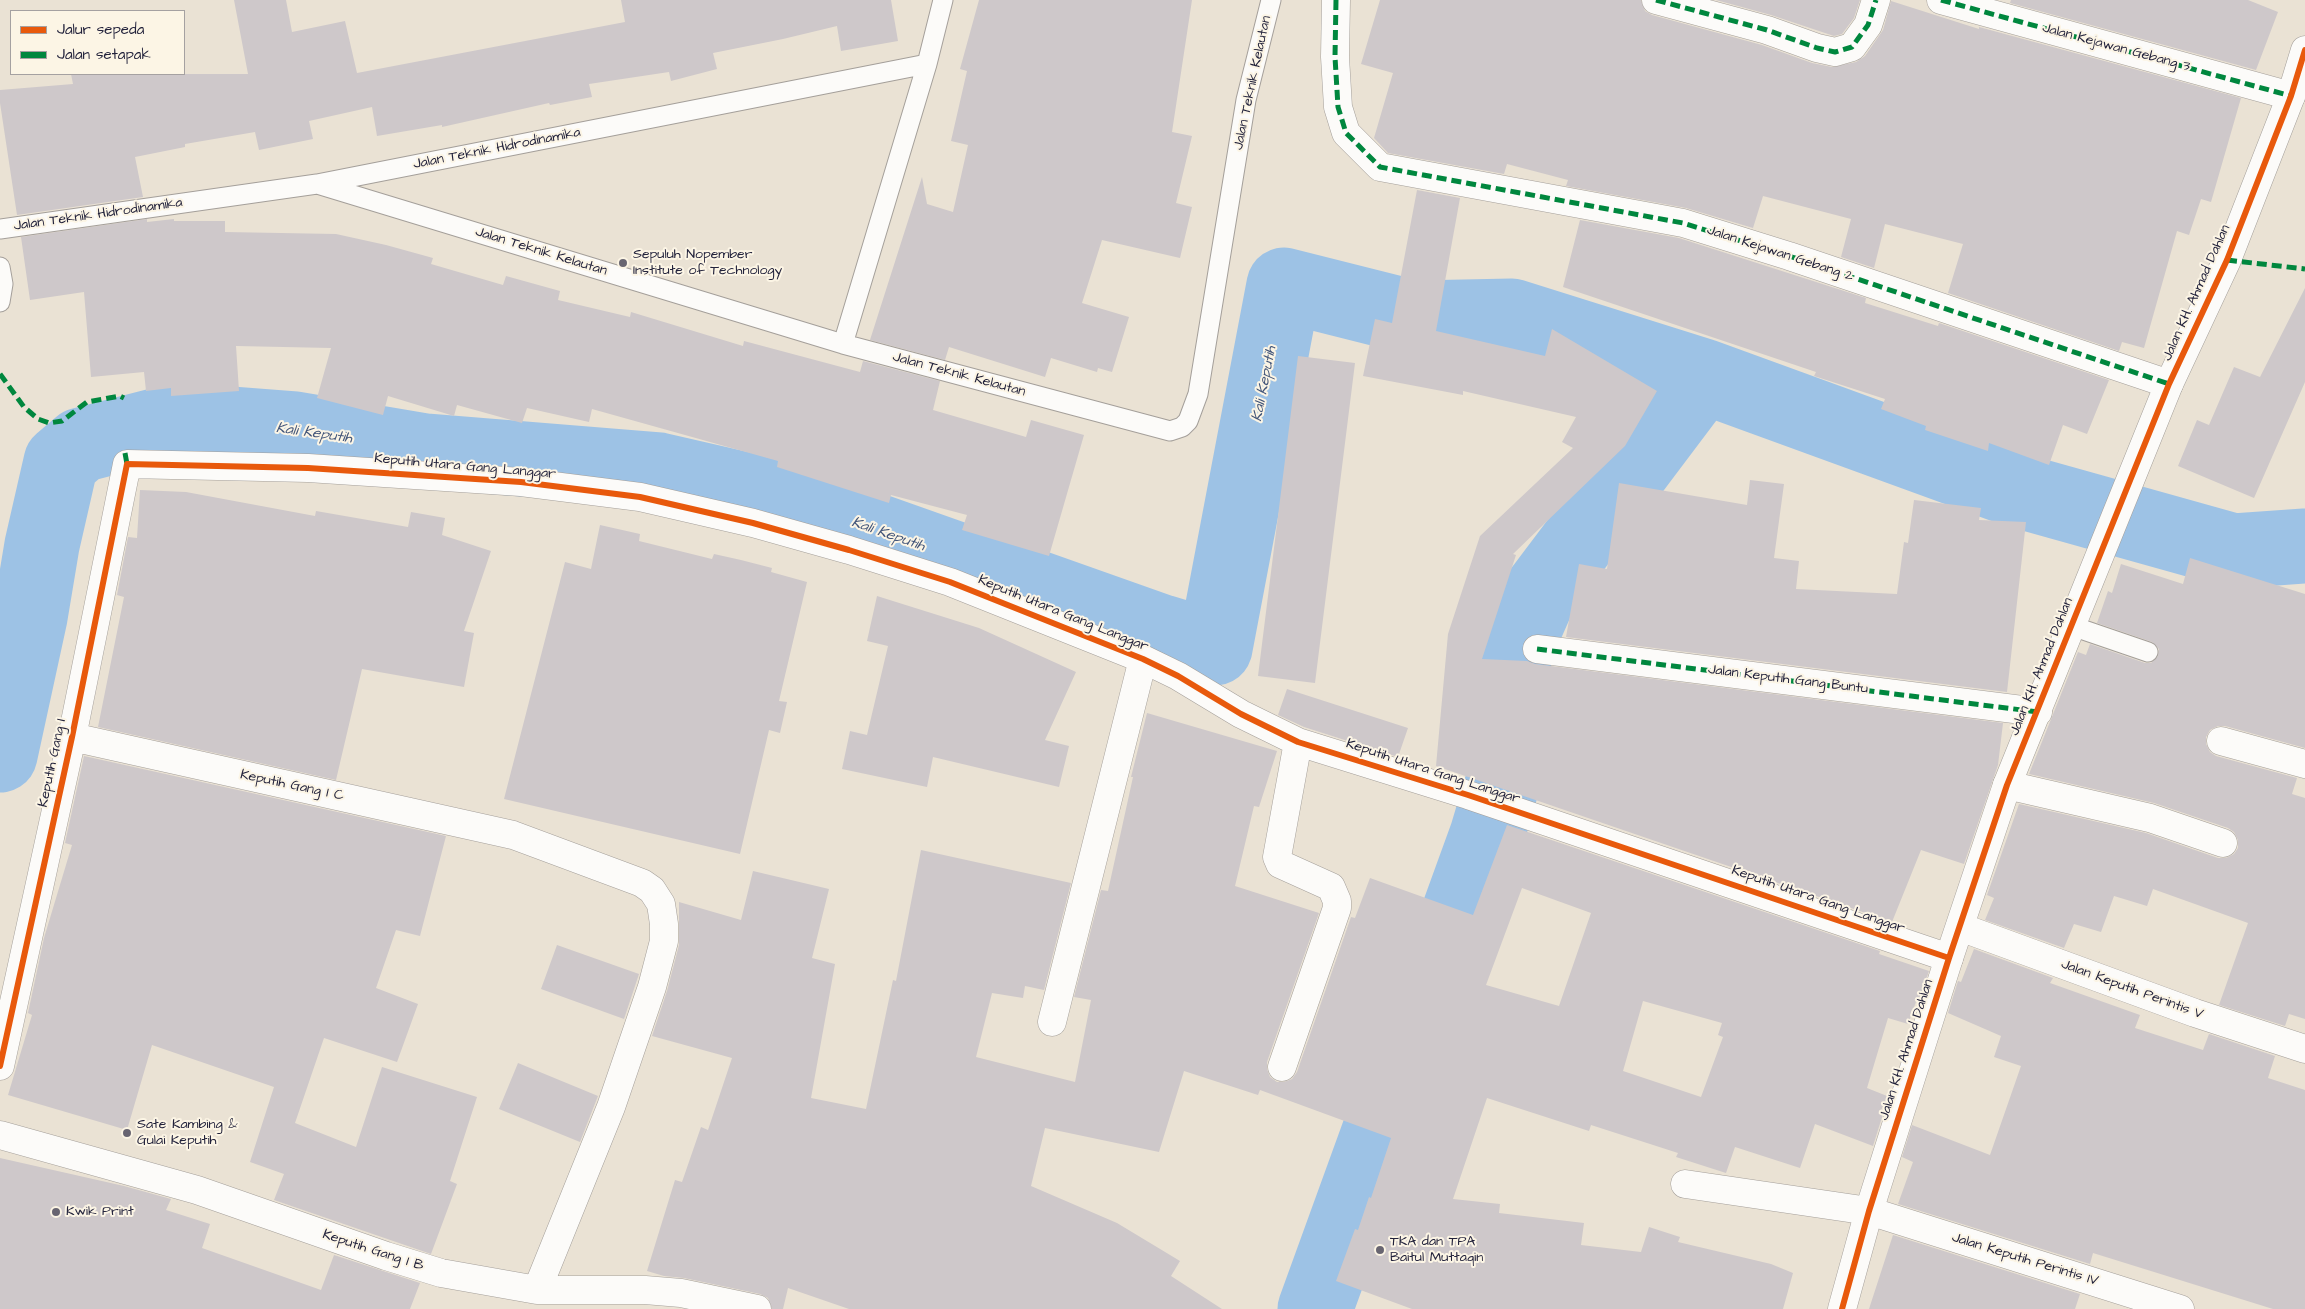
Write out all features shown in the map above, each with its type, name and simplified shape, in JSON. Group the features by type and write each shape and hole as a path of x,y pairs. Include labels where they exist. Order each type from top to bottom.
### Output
{"street":[{"name":"Jalan Kejawan Gebang 2","path":"1336,0 1335,56 1338,107 1346,133 1380,167 1683,223 1789,256 2168,384"},
{"path":"1656,0 1767,30 1817,48 1836,52 1852,47 1868,25 1876,0"},
{"name":"Jalan Kejawan Gebang 3","path":"1941,0 2291,96"},
{"name":"Jalan KH. Ahmad Dahlan","path":"1842,1309 1869,1211 1949,958 2008,786 2168,384 2228,260 2291,96 2305,50"},
{"name":"Keputih Utara Gang Langgar","path":"127,464 308,468 521,482 640,497 753,523 950,582 1143,659 1178,676 1241,714 1298,742 1468,795 1949,958"},
{"name":"Keputih Gang I","path":"0,1066 72,737 127,464"},
{"name":"Jalan Keputih Gang Buntu","path":"1537,649 2038,712"},
{"path":"1052,1022 1143,659"},
{"name":"Keputih Gang I C","path":"72,737 513,835 642,883 652,890 661,904 664,924 664,941 652,987 611,1107 537,1290"},
{"path":"2221,741 2305,764"},
{"path":"1282,1067 1336,908 1336,901 1331,887 1280,864 1277,857 1298,742"},
{"path":"2008,786 2150,818 2223,843"},
{"name":"Jalan Keputih Perintis V","path":"1960,927 2195,1013 2305,1049"},
{"name":"Keputih Gang I B","path":"0,1135 198,1190 386,1256 441,1273 537,1290 645,1290 681,1293 757,1309"},
{"name":"Jalan Keputih Perintis IV","path":"1685,1184 1869,1211 2180,1309"}],"lane":[{"path":"843,344 927,64 944,0"},
{"name":"Jalan Teknik Kelautan","path":"317,184 843,344 1170,431 1182,427 1188,421 1198,394 1246,100 1271,0"},
{"name":"Jalan Teknik Hidrodinamika","path":"0,229 317,184 927,64"},
{"path":"0,267 3,284 0,302"},
{"path":"2072,626 2148,652"}],"building":[{"path":"234,0 286,0 292,32 345,21 357,73 625,22 621,0 891,0 898,41 841,51 837,26 713,53 717,69 671,81 669,72 589,84 592,97 550,105 549,103 442,127 442,125 377,136 372,107 309,121 313,139 259,150 255,132 185,144 185,147 135,157 143,197 17,215 0,103 0,90 73,84 71,75 248,74"},
{"path":"979,0 1192,0 1172,132 1192,136 1176,203 1192,207 1180,258 1102,240 1082,303 1129,317 1112,372 1098,368 1097,372 1051,358 1045,377 949,347 945,360 870,340 922,177 927,204 953,212 968,145 951,141 967,71 960,69"},
{"path":"1380,0 1641,0 1645,11 1652,15 1762,45 1812,63 1832,67 1856,62 1865,56 1883,30 1891,1 1979,29 1979,27 2241,98 2211,202 2201,199 2189,235 2177,231 2144,348 2122,342 2119,351 1948,293 1963,244 1885,224 1874,268 1841,257 1851,219 1763,196 1753,228 1686,208 1566,186 1568,180 1507,164 1504,174 1388,153 1374,138 1393,73 1361,64"},
{"path":"1716,0 1860,0 1854,18 1842,34 1834,36 1771,15"},
{"path":"2011,0 2248,0 2278,12 2256,70 2010,3"},
{"path":"1417,190 1460,198 1436,331 1545,356 1552,329 1657,391 1625,446 1513,554 1516,555 1482,659 1527,661 1535,664 2003,723 1998,765 1964,864 1921,850 1892,922 1436,766 1448,634 1480,536 1573,448 1562,442 1576,417 1463,391 1463,395 1363,376 1375,319 1392,323"},
{"path":"147,219 147,222 174,219 174,221 225,221 225,232 336,234 433,258 431,264 503,285 506,276 560,291 558,300 630,317 631,312 743,346 744,341 860,372 863,361 940,381 933,410 1026,437 1031,420 1084,435 1049,556 962,530 967,515 891,495 889,503 777,467 778,461 592,409 589,422 527,408 522,423 457,405 454,416 388,396 383,415 317,398 331,348 236,346 239,391 171,396 171,388 146,391 144,372 91,377 84,292 30,300 21,237"},
{"path":"1580,220 1679,238 1866,298 1865,303 1938,326 1939,323 2109,380 2087,434 2063,425 2049,465 1989,443 1988,451 1925,430 1926,426 1881,409 1885,399 1814,376 1816,372 1563,287"},
{"path":"2305,288 2305,382 2254,498 2178,466 2197,420 2209,425 2234,367 2260,377"},
{"path":"1298,356 1355,363 1315,683 1258,676"},
{"path":"1750,480 1784,484 1774,558 1799,561 1796,589 1897,594 1904,542 1908,543 1914,500 1981,508 1979,520 2026,522 2007,692 1566,637 1579,564 1607,569 1619,483 1747,505"},
{"path":"140,490 186,492 315,516 316,511 408,527 411,512 445,518 442,535 491,551 464,631 474,633 464,687 362,669 336,780 98,727 124,597 117,595 128,537 137,538"},
{"path":"600,525 640,534 639,541 712,559 714,554 741,560 772,568 771,572 807,582 779,701 787,702 780,733 769,730 740,854 504,799 565,562 591,569"},
{"path":"2190,558 2305,594 2305,748 2225,726 2218,726 2210,730 2206,737 2206,744 2210,752 2216,756 2297,778 2292,794 2305,798 2305,1019 2289,1014 2285,1026 2219,1005 2248,923 2153,889 2147,906 2114,896 2101,932 2074,924 2064,948 1985,920 1994,898 1987,895 2019,804 2146,833 2218,858 2226,858 2234,854 2238,848 2238,840 2234,832 2228,828 2154,803 2029,774 2078,652 2086,655 2090,644 2145,663 2151,663 2158,656 2159,649 2152,642 2097,623 2108,591 2112,593 2121,564 2183,584"},
{"path":"877,596 979,628 1076,672 1045,740 1069,746 1059,787 933,757 927,787 842,769 850,731 867,735 888,646 867,641"},
{"path":"1287,689 1408,728 1398,757 1304,727 1278,715"},
{"path":"1147,713 1277,751 1259,807 1254,806 1235,886 1319,913 1267,1062 1270,1077 1277,1082 1292,1079 1297,1072 1351,917 1355,918 1370,878 1473,915 1507,825 1880,951 1879,954 1929,971 1908,1024 1888,1018 1867,1088 1887,1096 1880,1113 1883,1114 1873,1146 1815,1124 1800,1168 1735,1147 1726,1173 1676,1157 1678,1153 1591,1125 1589,1131 1487,1098 1453,1199 1500,1204 1499,1213 1584,1223 1581,1245 1641,1252 1649,1227 1680,1237 1678,1242 1771,1264 1793,1273 1783,1309 1412,1309 1336,1281 1355,1229 1358,1230 1369,1197 1371,1198 1391,1138 1260,1090 1258,1095 1184,1071 1159,1152 1045,1128 1031,1186 1117,1223 1180,1261 1171,1276 1222,1309 849,1309 788,1288 783,1309 772,1309 768,1298 760,1294 684,1278 664,1276 647,1271 675,1180 682,1182 701,1127 708,1130 732,1058 652,1036 667,991 679,945 679,902 741,920 753,871 829,889 812,958 835,964 811,1098 866,1109 893,980 896,981 921,850 1071,883 1044,990 1025,986 1023,998 992,993 976,1057 1075,1082 1091,1000 1074,997 1101,890 1108,891 1133,777 1131,777","holes":["1522,888 1591,913 1559,1006 1486,985","1643,1001 1722,1023 1718,1035 1723,1037 1701,1097 1623,1071"]},
{"path":"84,756 446,836 420,936 396,930 376,988 418,1004 397,1062 324,1038 295,1123 356,1147 382,1067 477,1097 450,1181 457,1184 431,1254 274,1200 284,1174 250,1162 274,1087 152,1045 127,1130 8,1095 32,1015 28,1013 44,938 72,845 65,843"},
{"path":"557,945 639,974 624,1019 541,989"},
{"path":"1974,949 2053,978 2050,983 2140,1015 2135,1028 2203,1050 2209,1034 2275,1056 2268,1078 2305,1090 2305,1309 2273,1309 2093,1253 2090,1264 1898,1204 1913,1162 1902,1157 1912,1125 1990,1155 2021,1066 1994,1057 2001,1036 1948,1013 1958,981 1961,982"},
{"path":"518,1063 598,1096 580,1142 499,1109"},
{"path":"0,1158 124,1186 171,1199 166,1210 210,1224 202,1248 321,1290 334,1255 420,1283 410,1309 0,1309"},
{"path":"1893,1235 2080,1294 2075,1309 1869,1309"}],"waterway":[{"name":"Kali Keputih","path":"0,755 30,617 42,545 61,462 81,445 178,420 295,429 425,451 659,470 742,489 823,512 1162,632 1215,648 1284,285 1415,318 1512,316 1703,376"},
{"path":"1315,1309 1487,835 1511,755 1514,652 1541,591 1703,376 2016,490 2234,551 2305,546"}],"marked path":[{"path":"1336,0 1335,57 1338,107 1346,133 1380,167 1683,223 1789,256 2169,384"},
{"path":"1656,0 1767,30 1817,48 1835,52 1852,47 1868,25 1876,0"},
{"path":"1941,0 2291,96"},
{"path":"2227,260 2305,269"},
{"path":"0,374 24,407 38,419 49,423 62,421 87,402 120,396 124,398"},
{"path":"125,453 127,464"},
{"path":"1537,649 2038,712"}],"cycle path":[{"path":"1842,1309 1869,1211 1949,958 2007,785 2169,384 2227,260 2291,96 2305,50"},
{"path":"0,1066 72,737 127,464 308,468 521,482 640,497 753,523 849,550 950,582 1143,659 1178,676 1241,714 1298,742 1468,795 1949,958"}],"place":[{"name":"Sepuluh Nopember Institute of Technology","path":"623,263"},
{"name":"Sate Kambing & Gulai Keputih","path":"127,1133"},
{"name":"Kwik Print","path":"56,1212"},
{"name":"TKA dan TPA Baitul Muttaqin","path":"1380,1250"}]}
